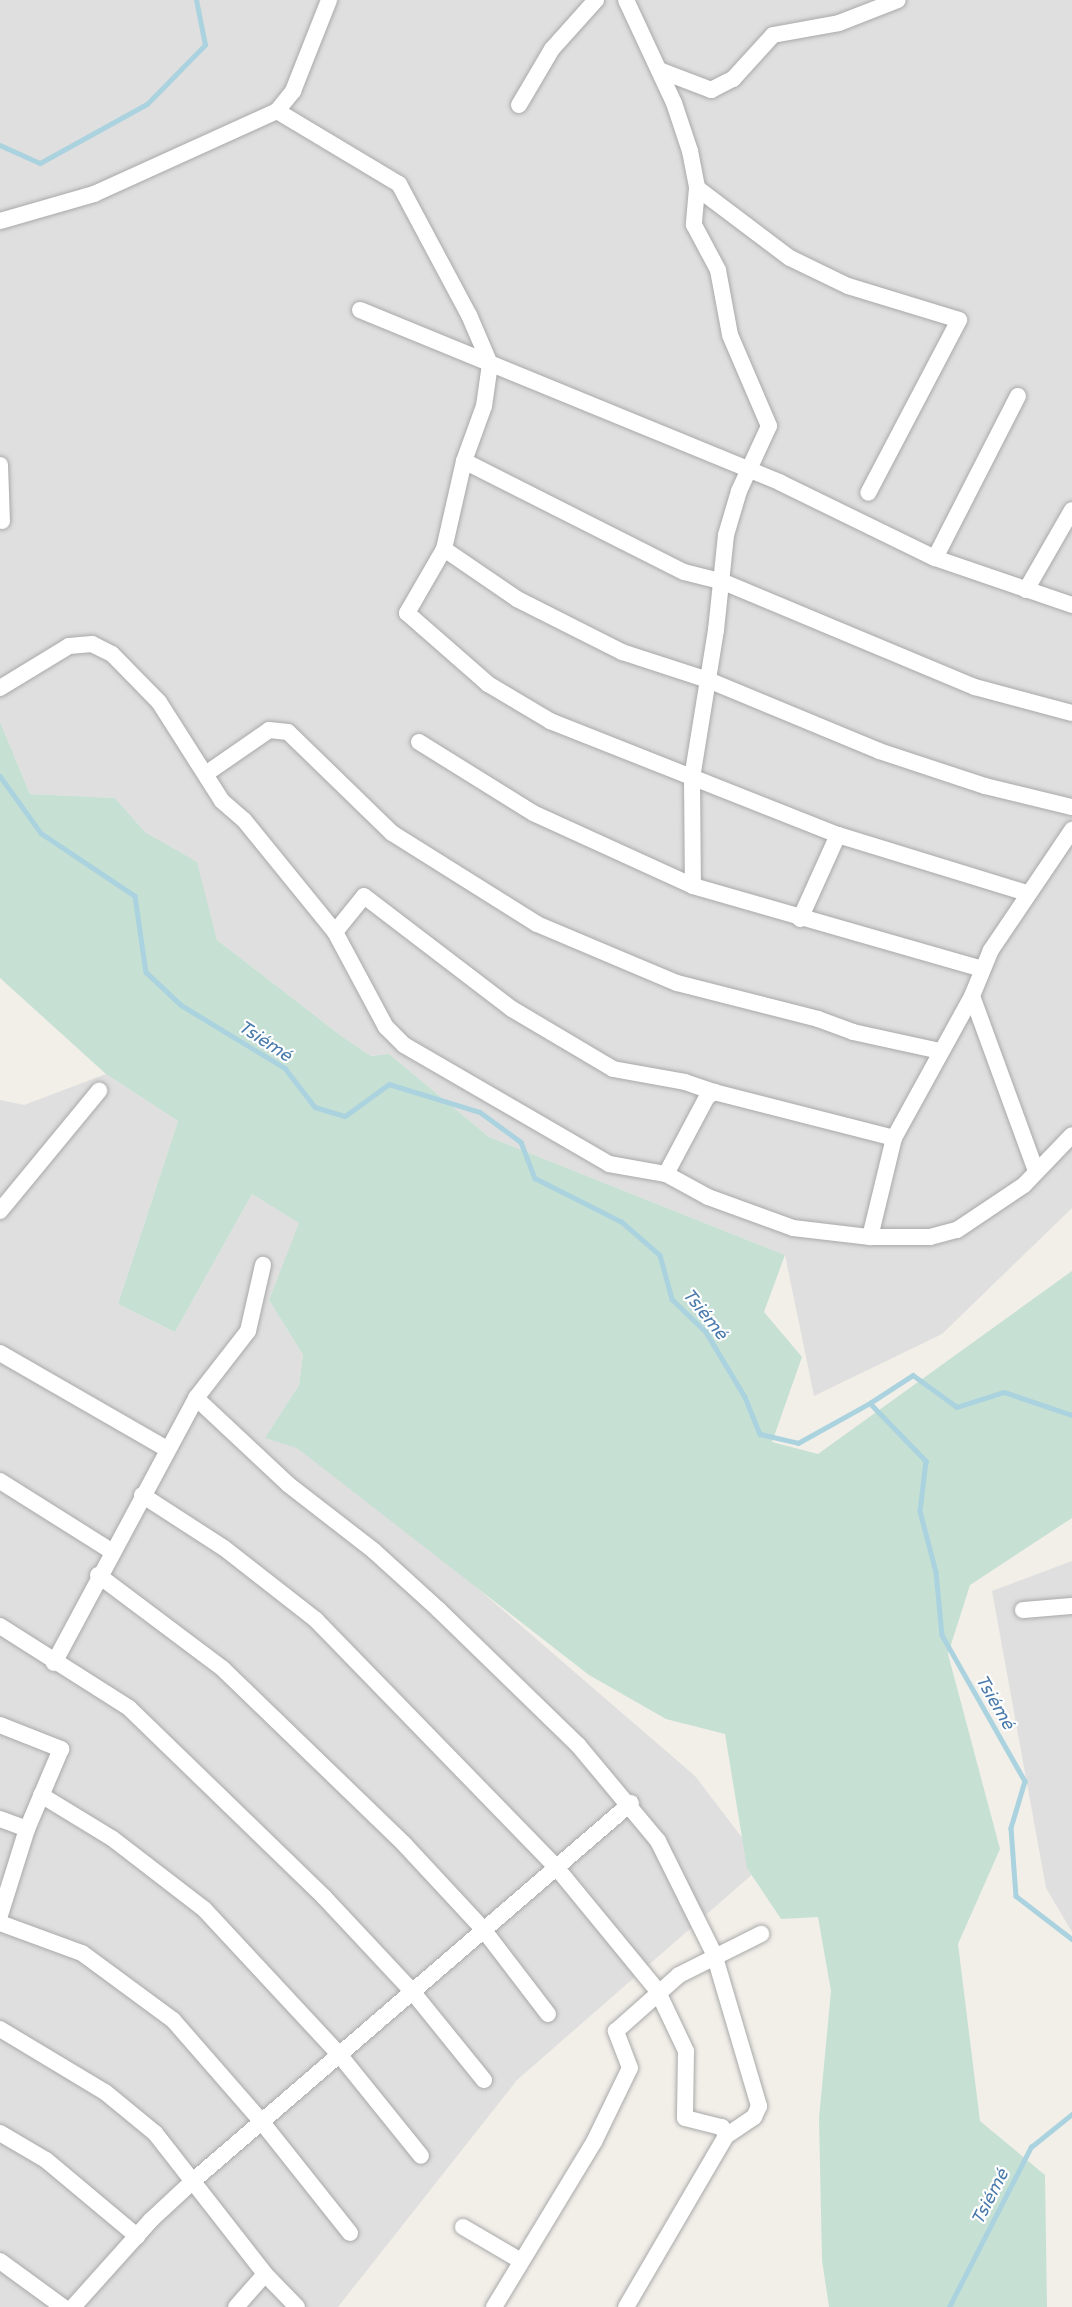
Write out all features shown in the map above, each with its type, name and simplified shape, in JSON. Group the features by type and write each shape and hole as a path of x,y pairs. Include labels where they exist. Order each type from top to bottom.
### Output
{"street":[{"path":"0,221 94,194 277,111 293,91 329,0"},
{"path":"519,105 552,49 596,0"},
{"path":"626,0 659,70 690,151 697,188 694,225 718,270 730,335 769,426 749,471 726,535 708,680 692,779 693,886"},
{"path":"659,70 711,90 733,79 773,35 839,23 898,0"},
{"path":"277,111 399,184 469,315 490,364 484,406 464,461 444,549 407,613 488,684 550,721 838,835 1026,893"},
{"path":"697,188 790,258 848,286 958,320 868,493"},
{"path":"360,310 749,471 935,558 1072,604"},
{"path":"935,558 1018,396"},
{"path":"464,461 684,572 721,581 975,687 1072,713"},
{"path":"0,465 2,521"},
{"path":"1026,590 1072,510"},
{"path":"444,549 517,599 622,652 708,680 879,751 985,786 1072,807"},
{"path":"0,688 69,646 92,644 112,654 144,685 207,772 222,801 244,820 335,932 376,1010 404,1046 609,1164 666,1174 708,1197 793,1228 870,1237 930,1237 957,1230 1024,1185 1072,1135"},
{"path":"207,772 269,730 288,732 392,832 537,924 677,983 818,1019 853,1032 940,1051"},
{"path":"419,742 533,813 693,886 800,919 982,969"},
{"path":"870,1237 894,1138 972,996 982,969 1026,893 1072,831"},
{"path":"800,919 838,835"},
{"path":"335,932 364,896 512,1009 613,1069 685,1082 714,1092 894,1138"},
{"path":"972,996 1036,1171"},
{"path":"0,1211 99,1091"},
{"path":"666,1174 707,1097 714,1092"},
{"path":"54,1664 98,1575 196,1398 248,1331 263,1265"},
{"path":"0,1353 167,1449"},
{"path":"196,1398 289,1485 374,1551 439,1611 631,1803 667,1856 714,1954 759,2106 754,2117 726,2136 626,2307"},
{"path":"0,1481 111,1551"},
{"path":"142,1495 224,1548 316,1620 556,1867 657,1990 686,2050 685,2118 722,2127 726,2136"},
{"path":"98,1575 223,1670 405,1845 483,1929 548,2014"},
{"path":"1023,1610 1072,1606"},
{"path":"0,1626 54,1664 129,1708 324,1897 411,1989 484,2080"},
{"path":"0,1725 61,1749 27,1829 0,1915"},
{"path":"41,1795 113,1839 204,1909 338,2053 422,2156"},
{"path":"73,2307 137,2236 194,2180 411,1989 631,1803"},
{"path":"0,1819 27,1829"},
{"path":"0,1923 82,1953 138,1990 173,2020 261,2121 350,2233"},
{"path":"494,2307 594,2142 630,2068 616,2031 657,1990 714,1954 761,1934"},
{"path":"0,2029 131,2111 194,2180 265,2274 297,2307"},
{"path":"0,2133 46,2160 137,2236"},
{"path":"463,2227 521,2262"},
{"path":"0,2261 63,2307"},
{"path":"236,2307 265,2274"}],"shaded area":[{"path":"0,0 1072,0 1072,1208 942,1334 814,1396 785,1255 489,1137 389,1054 371,1056 344,1038 217,940 196,862 145,832 115,798 30,794 0,722"},
{"path":"106,1074 178,1121 118,1304 175,1332 252,1194 300,1223 269,1300 303,1355 299,1385 266,1437 306,1440 695,1776 763,1865 517,2080 338,2307 0,2307 0,1100 24,1105"},
{"path":"1072,1561 1072,1932 1046,1888 992,1591"}],"green space":[{"path":"0,722 30,794 115,798 145,832 197,862 217,940 344,1038 371,1056 389,1054 489,1137 785,1255 764,1312 802,1357 772,1442 818,1454 1072,1271 1072,1518 970,1585 948,1654 1000,1849 958,1944 980,2121 1045,2175 1047,2307 829,2307 822,2260 819,2118 831,1991 818,1917 781,1919 747,1868 725,1734 666,1719 589,1675 297,1448 265,1438 299,1385 303,1355 269,1300 299,1223 252,1194 175,1332 118,1304 178,1121 106,1074 0,978"}],"waterway":[{"path":"0,145 40,163 147,104 205,45 196,0"},
{"name":"Tsiémé","path":"0,776 41,833 135,896 146,972 181,1005 285,1068 315,1107 345,1116 389,1084 480,1112 521,1142 535,1178 622,1222 660,1255 672,1299 706,1332 745,1397 760,1434 798,1443 870,1403 926,1461 920,1511 936,1572 942,1635 1025,1781 1011,1828 1016,1896 1072,1939"},
{"path":"870,1403 913,1375 957,1407 1004,1392 1072,1415"},
{"name":"Tsiémé","path":"949,2307 1031,2147 1072,2114"}]}
